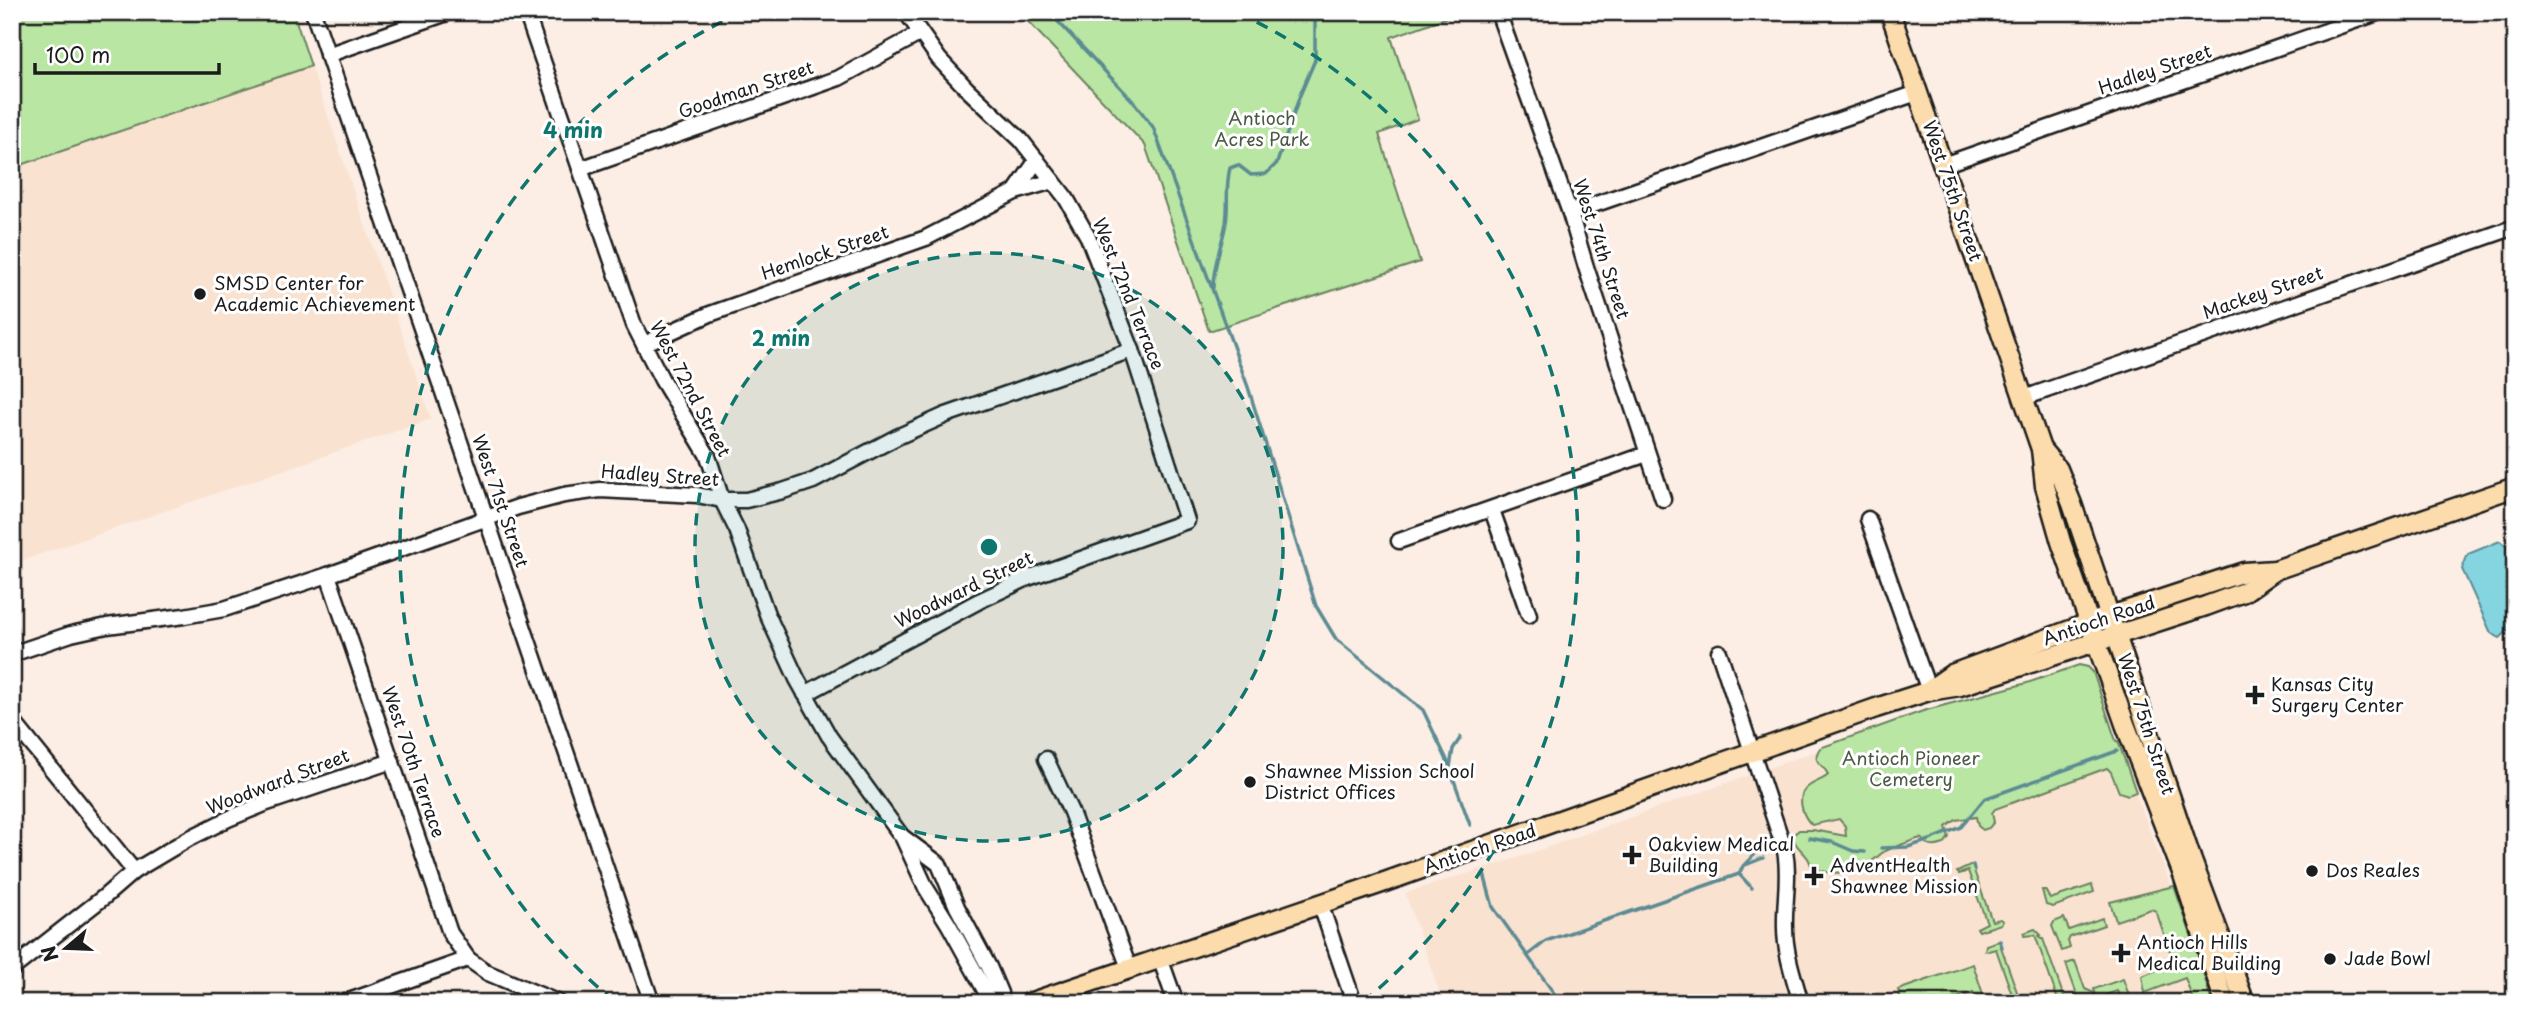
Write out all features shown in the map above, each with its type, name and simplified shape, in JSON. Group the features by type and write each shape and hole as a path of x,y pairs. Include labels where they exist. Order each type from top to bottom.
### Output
{"main road":[{"name":"West 75th Street","path":"1890,12 2041,449 2045,486 2089,624 2124,724 2182,872 2225,1003"},
{"name":"West 75th Street","path":"2041,449 2058,470 2072,504 2192,860 2245,1003"},
{"name":"Antioch Road","path":"1929,691 1952,674 2111,616 2244,572 2275,570 2515,487"},
{"name":"Antioch Road","path":"1029,1003 1628,797 1751,751 1929,691 1959,686 2244,592 2275,570"}],"street":[{"name":"West 71st Street","path":"313,12 652,1003"},
{"path":"327,55 450,12"},
{"name":"West 72nd Street","path":"526,12 634,325 662,380 708,456 722,500 737,530 767,614 805,694 836,746 903,838 926,888 992,1003"},
{"name":"West 72nd Terrace","path":"906,12 919,34 967,89 1021,140 1054,181 1087,237 1132,350 1187,522"},
{"name":"West 74th Street","path":"1498,12 1570,214 1663,499"},
{"name":"Hadley Street","path":"1943,165 2380,12"},
{"name":"Goodman Street","path":"580,169 839,78 919,34"},
{"path":"1570,214 1917,93"},
{"name":"Hemlock Street","path":"1015,192 1037,160"},
{"name":"Hemlock Street","path":"644,344 710,314 926,238 1015,192 1054,181"},
{"name":"Mackey Street","path":"2024,398 2515,227"},
{"name":"Hadley Street","path":"12,654 71,634 107,626 184,617 224,609 542,500 600,490 697,495 722,500 746,500 783,492 813,481 946,415 1132,350"},
{"path":"1399,541 1647,454"},
{"path":"1492,510 1529,615"},
{"path":"1868,519 1929,691"},
{"name":"Woodward Street","path":"805,694 1008,587 1085,556 1187,522"},
{"name":"West 70th Terrace","path":"328,575 450,933 468,958"},
{"path":"1719,652 1785,851 1788,876 1786,946 1801,1003"},
{"path":"12,720 134,871"},
{"path":"1046,759 1071,812 1129,968"},
{"name":"Woodward Street","path":"12,969 134,871 188,839 228,818 392,761"},
{"name":"West 72nd Street","path":"903,838 939,864 957,907 989,967 1000,993 1000,1003"},
{"path":"1320,903 1354,1003"},
{"path":"343,1003 468,958 488,973 559,1003"},
{"path":"1160,958 1176,1003"}],"shaded area":[{"name":"SMSD Center for Academic Achievement","path":"311,66 431,419 12,564 12,168"},
{"name":"AdventHealth Shawnee Mission","path":"1827,747 2118,748 2177,901 2207,1003 1443,1003 1405,893 1517,858"}],"green space":[{"path":"12,12 293,12 311,66 12,168"},
{"name":"Antioch Acres Park","path":"1019,12 1462,12 1391,37 1418,119 1379,134 1420,262 1209,331 1145,145"},
{"name":"Antioch Pioneer Cemetery","path":"2079,665 2088,667 2093,672 2136,792 2128,795 2119,792 2107,768 1995,809 1992,813 1994,822 1989,828 1983,830 1978,826 1976,817 1956,820 1946,827 1949,837 1944,844 1931,846 1921,838 1885,852 1863,867 1849,872 1836,873 1816,869 1797,845 1793,835 1799,830 1846,836 1845,826 1839,819 1812,825 1803,811 1801,800 1805,790 1828,775 1816,757 1820,748 1923,711 2027,683"},
{"path":"1972,865 1992,921 2003,921 1979,931 1977,928 1987,923 1968,871 1959,874 1957,872"},
{"path":"2092,885 2094,892 2053,907 2046,905 2042,890 2045,890 2050,899"},
{"path":"2174,886 2212,1003 2194,1003 2185,978 2145,993 2142,976 2174,963 2156,911 2151,909 2116,921 2110,902"},
{"path":"2064,918 2069,930 2102,918 2104,925 2070,937 2070,948 2062,951 2052,926 2054,922"},
{"path":"2035,929 2043,939 2066,1003 2059,1003 2035,935 2024,936 2024,933"},
{"path":"1999,941 2021,1003 2015,1003 1996,949 1985,950 1986,945"},
{"path":"2075,961 2085,989 2094,993 2094,1003 2080,1003 2066,964"},
{"path":"1973,964 1986,1003 1978,1003 1973,992 1942,1003 1902,1003 1898,990"},
{"path":"2123,979 2130,998 2121,1000 2117,991 2097,998 2094,989"}],"water":[{"path":"2500,541 2512,552 2515,567 2515,624 2500,638 2491,633 2462,569 2468,554"}],"waterway":[{"path":"1049,12 1133,101 1153,127 1248,387 1316,606 1336,639 1423,710 1446,758 1470,825"},
{"path":"1213,288 1226,223 1230,168 1238,165 1251,175 1266,174 1277,163 1315,60 1315,22 1322,12"},
{"path":"1450,767 1453,749 1461,737"},
{"path":"1881,848 1908,847 1930,840 1961,827 1984,799 2117,751"},
{"path":"1809,838 1865,852"},
{"path":"1744,865 1770,839"},
{"path":"1528,955 1546,941 1739,874 1743,866 1763,858"},
{"path":"1973,865 1974,869"},
{"path":"1484,874 1493,907 1558,999 1557,1003"},
{"path":"1739,874 1752,888"},
{"path":"2000,941 2002,947"}],"place":[{"name":"SMSD Center for Academic Achievement","path":"200,294"},
{"name":"Kansas City Surgery Center","path":"2255,695"},
{"name":"Shawnee Mission School District Offices","path":"1250,782"},
{"name":"Oakview Medical Building","path":"1632,855"},
{"name":"Dos Reales","path":"2312,871"},
{"name":"AdventHealth Shawnee Mission","path":"1814,876"},
{"name":"Antioch Hills Medical Building","path":"2121,953"},
{"name":"Jade Bowl","path":"2330,959"}]}
